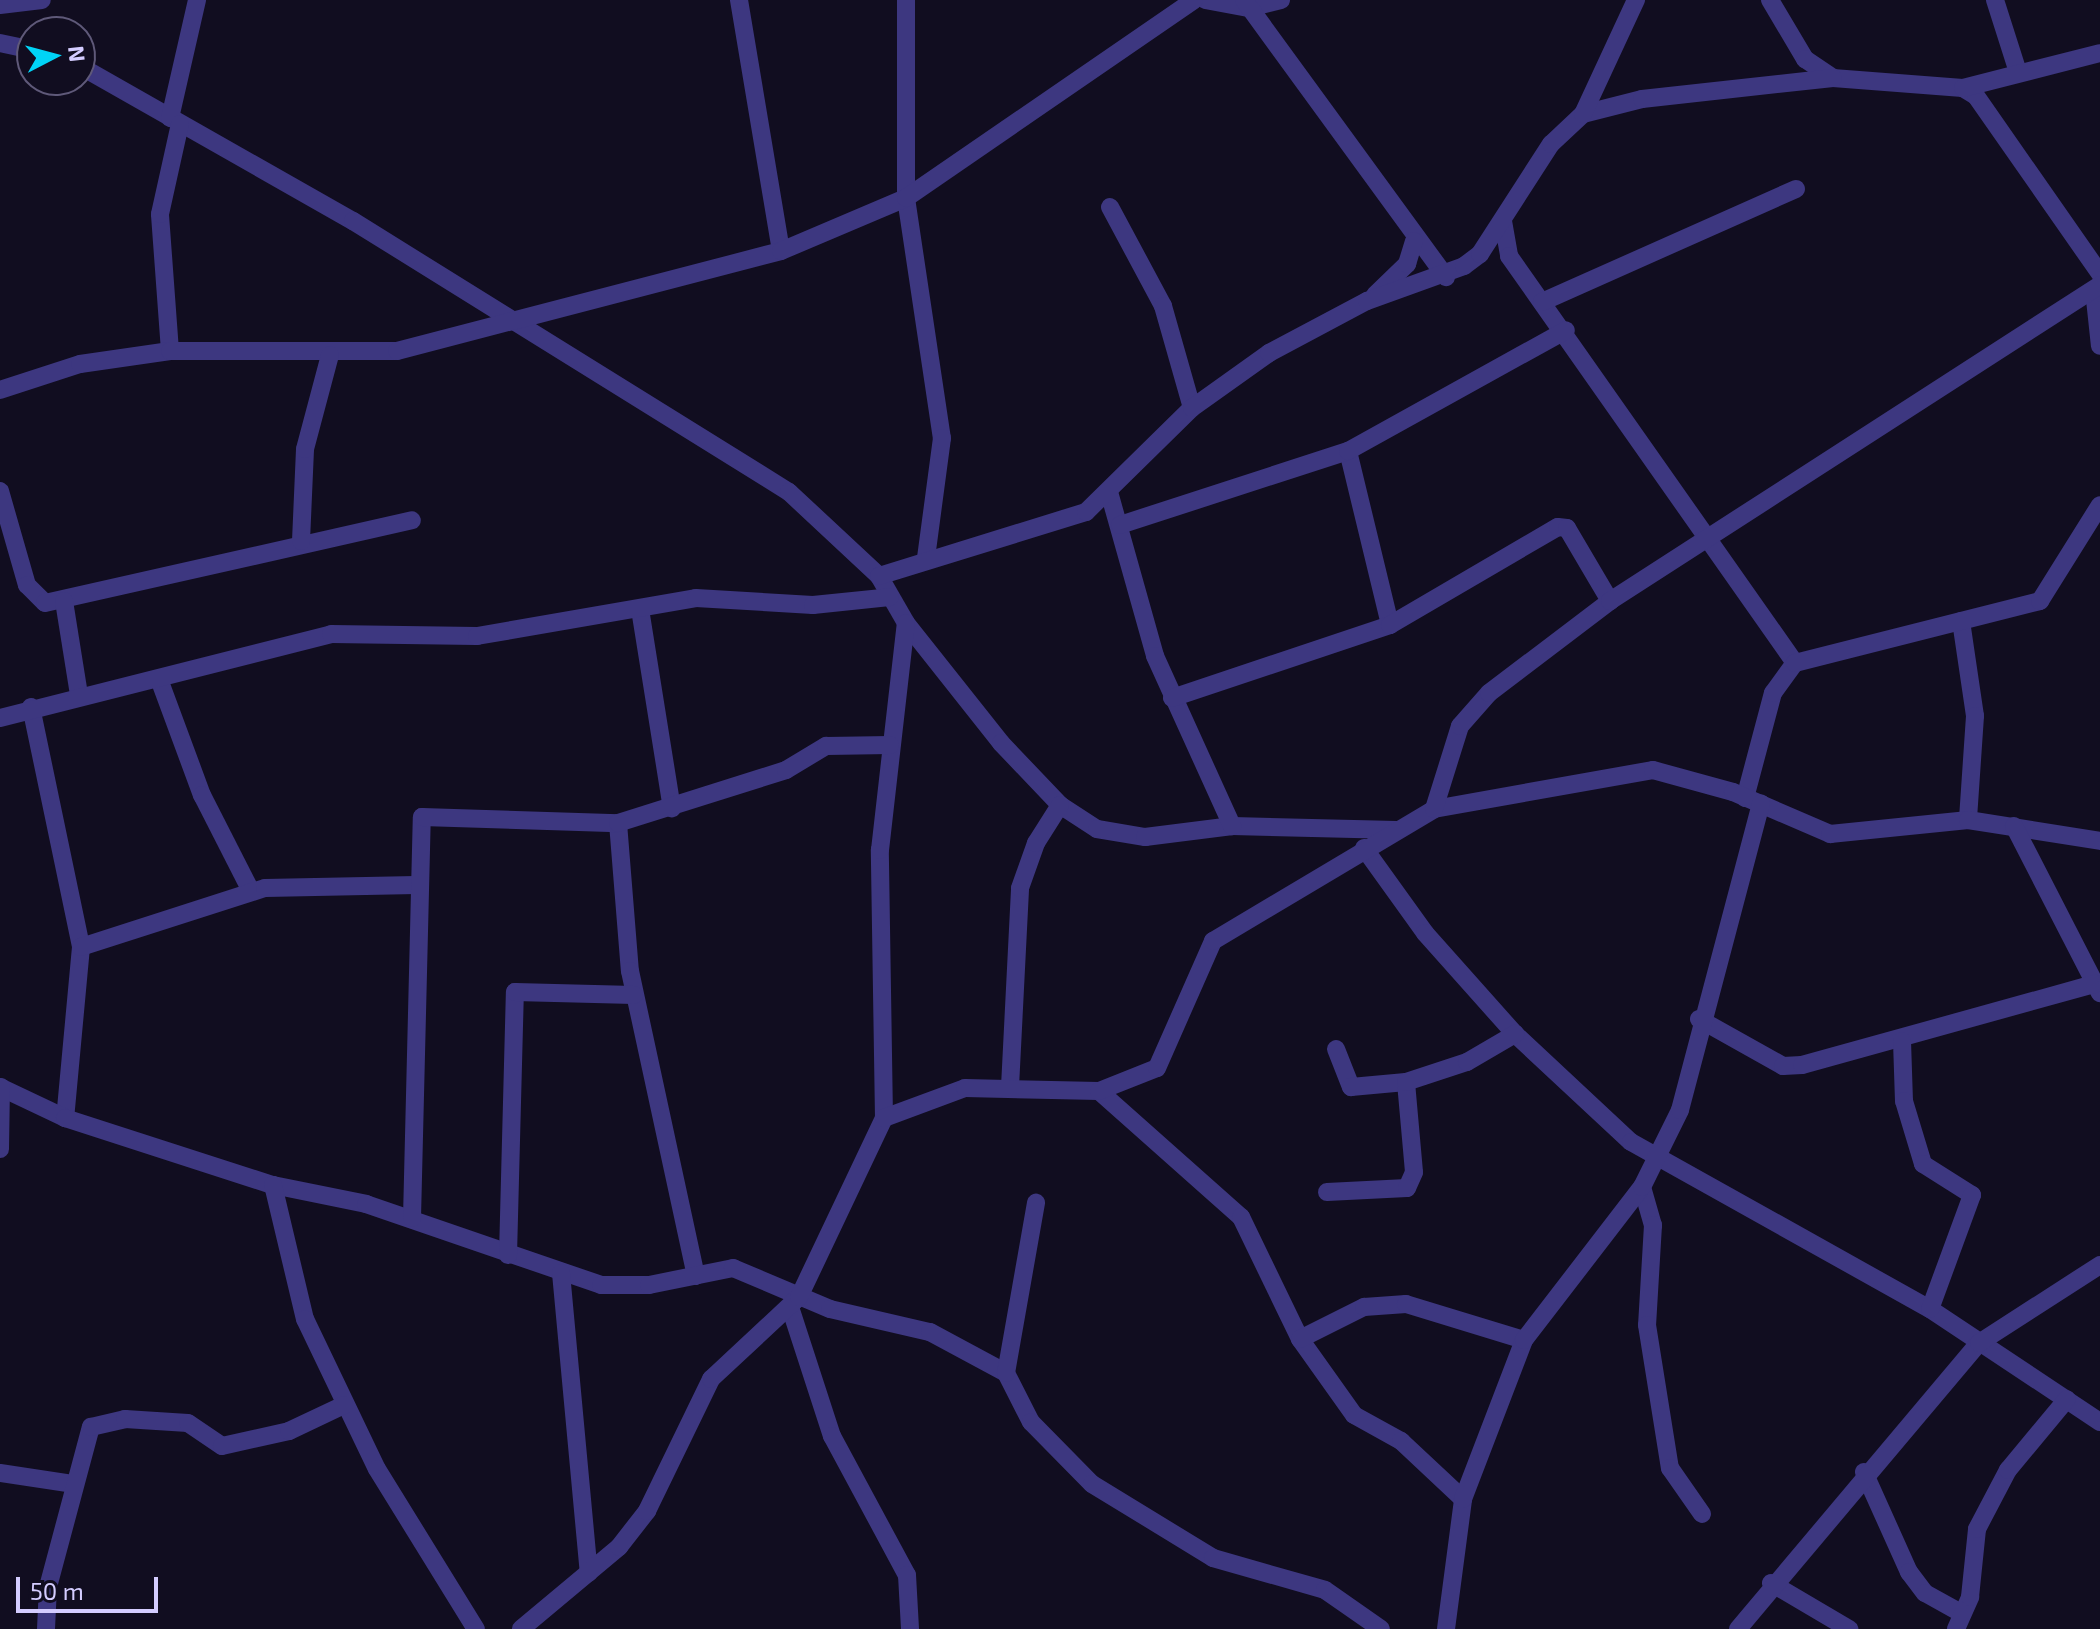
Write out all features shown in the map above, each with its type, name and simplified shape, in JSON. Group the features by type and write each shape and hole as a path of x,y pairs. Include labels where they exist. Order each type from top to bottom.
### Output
{"street":[{"path":"0,5 42,0"},
{"path":"170,351 160,214 197,0"},
{"path":"739,0 781,251"},
{"path":"906,0 906,198 942,438 926,558"},
{"path":"0,390 80,364 170,351 330,355 397,351 516,324 781,251 906,198 1194,0"},
{"path":"1205,0 1246,4 1281,0"},
{"path":"1367,301 1446,277 1480,254 1551,144 1583,114 1636,0"},
{"path":"1995,0 2018,72"},
{"path":"1772,1 1805,59 1833,78"},
{"path":"1246,4 1414,241 1446,277"},
{"path":"1583,114 1642,99 1833,78 1963,88 2100,53"},
{"path":"96,75 516,324 789,492 879,576 906,623 1060,805 1117,836 1232,826 1396,830"},
{"path":"1963,88 1993,112 2098,283 2100,346"},
{"path":"1542,302 1796,189"},
{"path":"1110,207 1163,306 1192,408"},
{"path":"1503,221 1509,256 1566,330 1795,663"},
{"path":"879,576 926,558 1056,524 1109,492 1192,408 1269,353 1367,301 1391,284 1414,241"},
{"path":"1480,254 1509,256"},
{"path":"1434,809 1460,726 1489,693 1610,601 1710,539 2098,283"},
{"path":"1120,525 1348,451 1566,330"},
{"path":"301,541 305,449 330,355"},
{"path":"1348,451 1390,625"},
{"path":"0,491 32,595 45,603 64,601 301,541 412,520"},
{"path":"1109,492 1172,698 1232,826"},
{"path":"1446,1629 1463,1499 1524,1340 1642,1187 1653,1158 1680,1110 1699,1019 1753,801 1773,693 1795,663 2040,601 2099,507"},
{"path":"1172,698 1390,625 1558,527 1567,528 1610,601"},
{"path":"0,718 31,707 159,679 331,634 477,636 727,596 813,605 890,597"},
{"path":"64,601 79,695"},
{"path":"640,609 672,808"},
{"path":"1961,621 1975,716 1968,820"},
{"path":"521,1629 589,1573 647,1511 711,1379 794,1302 884,1118 877,927 890,745 906,623"},
{"path":"159,679 202,795 251,891"},
{"path":"31,707 81,947 65,1118"},
{"path":"412,1218 419,823 428,815 618,823 786,770 826,746 890,745"},
{"path":"884,1118 933,1096 1010,1087 1099,1091 1157,1068 1222,933 1434,809 1653,770 1753,801 1830,834 1968,820 2100,841"},
{"path":"1010,1087 1020,888 1036,843 1060,805"},
{"path":"618,823 634,995 696,1276"},
{"path":"1699,1019 1783,1066 1902,1041 2097,988 2014,826"},
{"path":"1364,848 1425,933 1515,1034 1653,1158 1930,1309 2100,1422"},
{"path":"81,947 251,891 416,885"},
{"path":"508,1255 515,992 634,995"},
{"path":"1336,1049 1351,1087 1406,1082 1467,1062 1515,1034"},
{"path":"1902,1041 1910,1135 1923,1164 1972,1195 1930,1309"},
{"path":"1327,1192 1399,1191 1412,1181 1406,1082"},
{"path":"0,1149 0,1087 65,1118 273,1185 412,1218 561,1273 627,1286 748,1271 794,1302 930,1332 1006,1373 1031,1422 1092,1484 1213,1558 1325,1590 1381,1629"},
{"path":"1099,1091 1241,1217 1300,1339 1367,1427 1401,1441 1463,1499"},
{"path":"273,1185 305,1319 344,1405 476,1629"},
{"path":"1642,1187 1653,1225 1647,1325 1668,1455 1680,1493 1702,1514"},
{"path":"1006,1373 1036,1203"},
{"path":"1738,1629 1771,1583 1864,1472 1979,1343 2100,1265"},
{"path":"561,1273 589,1573"},
{"path":"794,1302 832,1436 907,1575 910,1629"},
{"path":"1300,1339 1364,1307 1406,1304 1524,1340"},
{"path":"1864,1472 1909,1572 1925,1593 1959,1621 1970,1597 1977,1529 2008,1470 2067,1399"},
{"path":"46,1629 48,1587 88,1431 99,1424 188,1423 222,1446 289,1431 344,1405"},
{"path":"0,1473 74,1484"},
{"path":"1771,1583 1849,1629"}]}
